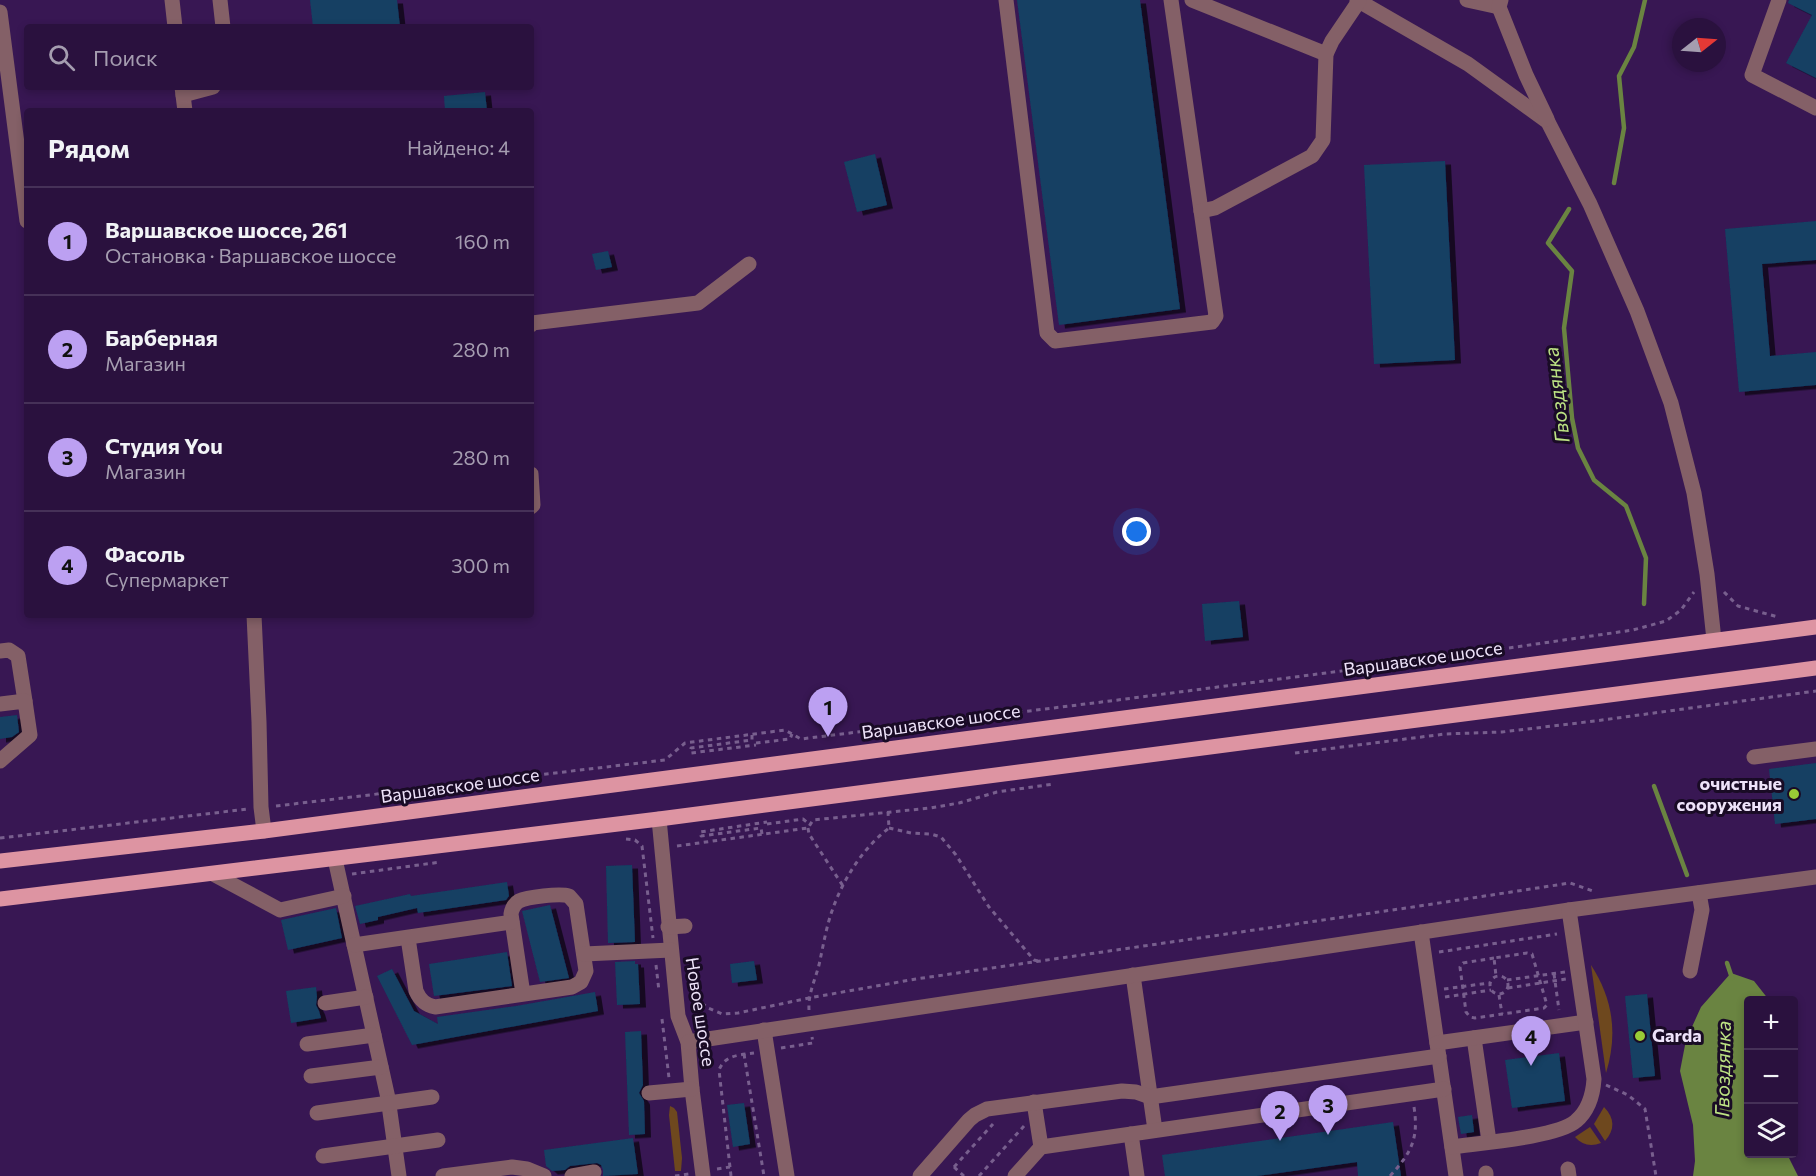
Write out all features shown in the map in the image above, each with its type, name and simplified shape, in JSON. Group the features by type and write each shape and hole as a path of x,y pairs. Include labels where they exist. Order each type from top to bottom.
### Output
{"main road":[{"name":"Варшавское шоссе","path":"1,860 264,831 1816,627"},
{"path":"0,899 659,819 1816,668"}],"street":[{"path":"172,0 175,24"},
{"path":"220,0 223,24"},
{"path":"1006,0 1047,333 1055,341 1212,322 1216,315 1172,0"},
{"path":"1192,0 1326,54"},
{"path":"1467,0 1500,3 1526,75 1590,204 1637,311 1671,403 1694,493 1707,574 1714,640"},
{"path":"1779,0 1752,75 1816,108"},
{"path":"1201,211 1215,208 1312,156 1323,140 1326,54 1358,1 1468,64 1548,122"},
{"path":"0,12 24,198"},
{"path":"182,91 185,108"},
{"path":"534,323 698,303 749,264"},
{"path":"254,618 260,722 261,807 264,831"},
{"path":"0,651 9,650 18,656 30,735 0,761"},
{"path":"0,704 25,701"},
{"path":"1754,756 1816,749"},
{"name":"Новое шоссе","path":"659,819 678,1016 688,1042 703,1176"},
{"path":"335,859 389,1103 399,1176"},
{"path":"213,874 280,910 344,896"},
{"path":"688,1042 1569,910 1816,877"},
{"path":"1690,971 1702,910 1699,893"},
{"path":"408,938 416,991 419,998 429,1006 435,1007 523,994 578,985 585,978 586,971 576,904 569,896 557,895 522,900 513,907 511,914 523,994"},
{"path":"1452,1147 1566,1128 1586,1110 1593,1093 1594,1079 1569,910"},
{"path":"354,945 512,922"},
{"path":"668,927 685,926"},
{"path":"1421,932 1456,1176"},
{"path":"584,954 671,950"},
{"path":"1133,975 1155,1130"},
{"path":"325,1003 366,997"},
{"path":"920,1176 975,1115 987,1109 1009,1105 1035,1107 1122,1090 1150,1097 1438,1049 1474,1038 1586,1022"},
{"path":"764,1030 787,1176"},
{"path":"307,1044 374,1035"},
{"path":"1474,1038 1489,1141"},
{"path":"311,1076 381,1066"},
{"path":"649,1093 692,1089"},
{"path":"1015,1176 1041,1147 1444,1089"},
{"path":"316,1113 432,1097"},
{"path":"1035,1107 1041,1147"},
{"path":"1131,1134 1137,1176"},
{"path":"322,1156 438,1140"},
{"path":"442,1176 512,1167 527,1169 544,1176"},
{"path":"570,1176 594,1172"}],"path":[{"path":"0,838 665,760 685,743 785,730 801,739 1426,660 1633,630 1666,621 1674,616 1707,574 1738,606 1779,617"},
{"path":"1293,753 1445,734 1502,732 1595,721 1816,691"},
{"path":"752,735 752,740 691,748 692,753 790,739 792,734"},
{"path":"843,887 809,834 809,827 813,820 949,805 997,792 1061,783"},
{"path":"888,812 889,828"},
{"path":"763,834 761,828 701,836 700,832 803,819 809,827"},
{"path":"671,846 809,827"},
{"path":"730,1176 719,1070 722,1062 744,1054 813,1043 808,998 818,970 832,911 862,854 889,828"},
{"path":"889,828 941,837 956,855 989,907 1034,960 1039,962"},
{"path":"689,986 696,998 708,1008 722,1014 738,1013 916,978 1039,962 1570,883 1603,894"},
{"path":"1424,954 1573,932"},
{"path":"1530,953 1539,976 1547,1003 1546,1007 1475,1018 1470,1017 1466,1012 1460,969 1462,964 1530,953"},
{"path":"1494,958 1496,976"},
{"path":"1496,976 1507,980 1554,974 1579,974"},
{"path":"1554,974 1561,1025"},
{"path":"1489,983 1494,994 1499,995 1508,988 1555,981 1579,974"},
{"path":"1430,995 1489,983 1496,976"},
{"path":"1507,980 1508,988"},
{"path":"1430,995 1491,990"},
{"path":"1499,995 1505,1033"},
{"path":"744,1054 764,1176"},
{"path":"1594,1079 1628,1095 1645,1109 1656,1176"},
{"path":"1390,1176 1408,1155 1416,1138 1416,1117 1412,1094"},
{"path":"954,1167 1009,1105"},
{"path":"979,1176 1035,1107"},
{"path":"939,1154 964,1176"}],"shaded area":[{"path":"1591,965 1609,1004 1611,1017 1612,1044 1606,1073"},
{"path":"670,1106 677,1112 682,1158 681,1171 675,1171"},
{"path":"1604,1107 1612,1120 1611,1133 1605,1141 1594,1124"},
{"path":"1590,1127 1601,1143 1587,1144 1575,1137"}],"water":[{"path":"1731,973 1754,981 1766,996 1744,996 1744,1158 1789,1158 1798,1176 1693,1176 1695,1161 1693,1125 1680,1071 1686,1040 1701,1007"}],"building":[{"path":"310,0 397,0 400,24 313,24"},
{"path":"1017,0 1140,0 1180,309 1059,325"},
{"path":"1789,0 1816,0 1816,78 1786,63 1812,15 1788,3"},
{"path":"485,92 487,108 445,108 444,96"},
{"path":"875,154 887,205 857,212 844,162"},
{"path":"1445,161 1455,360 1374,364 1364,165"},
{"path":"1816,221 1816,260 1762,264 1770,356 1816,352 1816,385 1739,392 1725,229"},
{"path":"608,251 612,267 596,270 592,254"},
{"path":"1239,601 1243,637 1205,641 1202,604"},
{"path":"17,715 19,732 12,737 0,739 0,717"},
{"name":"очистные сооружения","path":"1816,763 1816,819 1775,824 1769,769"},
{"path":"632,865 635,942 608,943 606,866"},
{"path":"507,882 509,896 506,900 418,913 417,908 378,917 378,920 360,924 355,906 410,894 411,896"},
{"path":"550,905 569,978 540,982 522,911"},
{"path":"336,908 342,938 288,950 281,920"},
{"path":"507,952 512,986 434,996 429,964"},
{"path":"635,961 635,964 638,964 640,1004 617,1005 615,962"},
{"path":"754,961 757,980 732,983 730,964"},
{"path":"392,969 414,1011 438,1024 437,1017 595,992 598,1011 412,1045 377,976"},
{"path":"316,987 316,1005 321,1018 291,1023 286,991"},
{"name":"Garda","path":"1647,994 1655,1076 1633,1078 1625,996"},
{"path":"641,1031 643,1085 639,1093 644,1101 645,1134 629,1135 625,1032"},
{"path":"1559,1053 1565,1101 1512,1108 1505,1060"},
{"path":"744,1103 750,1144 733,1147 727,1105"},
{"path":"1472,1115 1474,1132 1461,1134 1458,1117"},
{"path":"1393,1122 1401,1176 1358,1176 1357,1162 1257,1176 1165,1176 1162,1155"},
{"path":"633,1138 638,1174 603,1176 601,1165 597,1163 552,1171 546,1166 544,1150"}],"waterway":[{"name":"Гвоздянка","path":"1614,183 1624,128 1619,76 1634,47 1645,0"},
{"name":"Гвоздянка","path":"1569,209 1548,243 1572,271 1564,328 1572,418 1578,448 1594,480 1626,506 1646,558 1644,604"},
{"name":"Гвоздянка","path":"1654,786 1687,875"},
{"name":"Гвоздянка","path":"1727,963 1732,978"}],"place":[{"name":"Варшавское шоссе, 261","path":"828,737"},
{"name":"очистные сооружения","path":"1794,794"},
{"name":"Garda","path":"1640,1036"},
{"name":"Фасоль","path":"1531,1066"},
{"name":"Студия You","path":"1328,1135"},
{"name":"Барберная","path":"1280,1141"}]}
